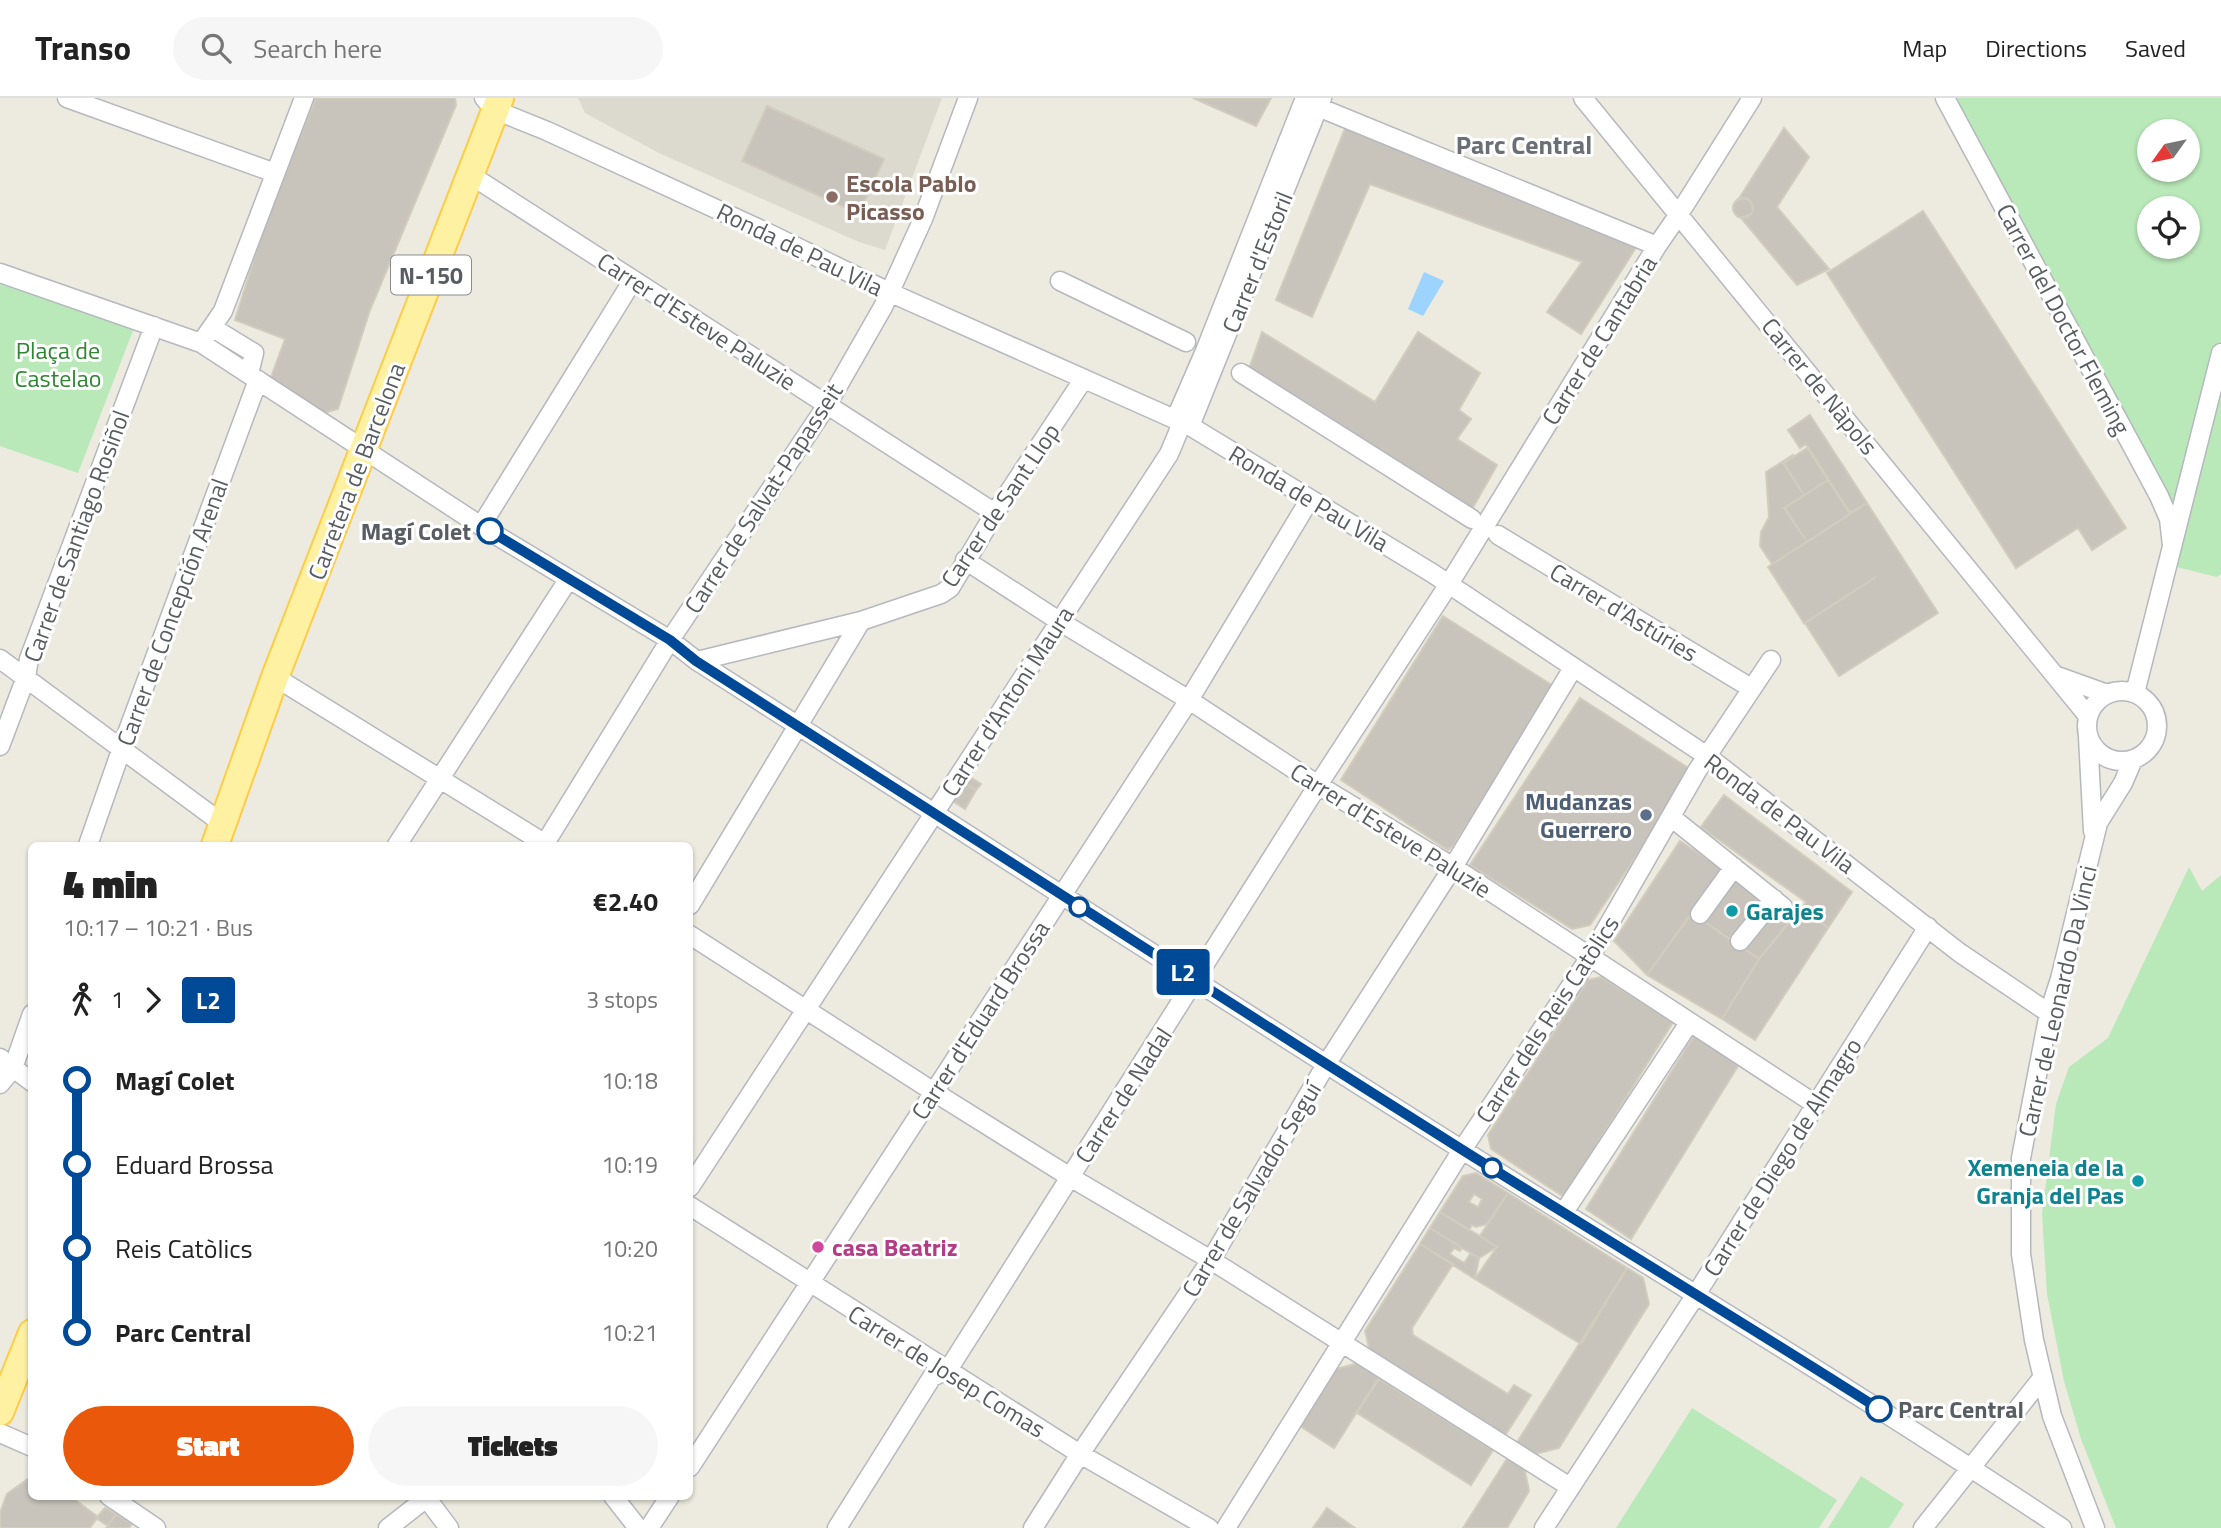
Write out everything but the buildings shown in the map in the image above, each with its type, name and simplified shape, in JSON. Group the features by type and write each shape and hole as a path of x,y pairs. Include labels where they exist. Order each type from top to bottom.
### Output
{"main road":[{"name":"Carretera de Barcelona","path":"219,835 275,677 470,174 493,102"},
{"path":"0,1412 28,1343"}],"street":[{"path":"67,98 275,173"},
{"path":"201,343 223,312 304,98"},
{"name":"Carrer de Salvat-Papasseit","path":"547,842 670,640 827,405 891,293 923,219 968,98"},
{"name":"Carrer de Nàpols","path":"1583,98 2088,716"},
{"name":"Carrer de Cantabria","path":"1449,584 1657,246 1752,98"},
{"name":"Carrer del Doctor Fleming","path":"1945,98 2159,496 2169,519 2172,545"},
{"path":"1308,101 1657,246"},
{"name":"Carrer d'Estoril","path":"1182,423 1205,351 1308,101"},
{"name":"Ronda de Pau Vila","path":"493,102 547,131 891,293 1182,423 1449,584 1707,756 1974,963 2049,1013"},
{"name":"Carrer d'Esteve Paluzie","path":"470,174 995,513"},
{"path":"0,273 201,343 481,526 670,640 696,661 1061,895 1462,1150 1697,1293 2062,1528"},
{"path":"481,526 633,280"},
{"path":"1060,281 1186,342"},
{"name":"Carrer de Santiago Rosiñol","path":"0,746 26,677 29,659 154,326"},
{"path":"213,328 254,353 254,377"},
{"path":"2135,693 2221,353"},
{"path":"1241,373 1472,519"},
{"name":"Carrer de Concepción Arenal","path":"89,842 254,377"},
{"name":"Carrer de Sant Llop","path":"696,661 861,621 941,594 950,588 995,513 1083,380"},
{"name":"Carrer d'Antoni Maura","path":"693,1182 1169,454 1182,423"},
{"name":"Carrer d'Eduard Brossa","path":"693,1462 1189,700 1310,499"},
{"name":"Carrer d'Astúries","path":"1497,535 1751,688"},
{"name":"Carrer d'Esteve Paluzie","path":"965,560 1189,700 1318,785 1453,867 1815,1104"},
{"path":"399,842 568,580"},
{"name":"Carrer de Nadal","path":"837,1528 932,1377 948,1370 1318,785 1449,584"},
{"path":"693,900 861,621"},
{"path":"0,659 121,750 219,835"},
{"name":"Carrer dels Reis Catòlics","path":"1226,1528 1462,1150 1590,957 1707,756 1771,660"},
{"name":"Carrer de Salvador Seguí","path":"1033,1528 1211,1260 1327,1063 1453,867 1573,667"},
{"path":"2056,676 2106,694 2121,691 2135,693 2152,707 2157,727 2150,748 2133,760 2110,760 2092,745 2088,735 2088,716 2092,707 2106,694"},
{"path":"275,677 540,842"},
{"name":"Carrer de Leonardo Da Vinci","path":"2088,735 2094,842"},
{"name":"Carrer de Leonardo Da Vinci","path":"2095,1528 2052,1416 2034,1340 2021,1254 2021,1157 2049,1013 2060,979 2098,823 2123,783 2133,760"},
{"path":"1671,817 1779,903 1740,941"},
{"path":"1700,914 1734,867"},
{"name":"Carrer de Diego de Almagro","path":"1544,1528 1697,1293 1928,927"},
{"path":"693,937 934,1092 1070,1177 1211,1260 1570,1487"},
{"path":"0,1084 7,1063 28,1022"},
{"path":"1564,1212 1689,1023"},
{"path":"7,1063 28,1079"},
{"name":"Carrer de Josep Comas","path":"693,1208 1080,1454 1209,1528"},
{"path":"1923,1528 2043,1377"},
{"path":"0,1433 28,1445"},
{"path":"116,1500 156,1528"},
{"path":"388,1528 423,1500"},
{"path":"429,1500 449,1528"},
{"path":"616,1500 638,1528"},
{"path":"649,1528 667,1500"}],"shaded area":[{"name":"Escola Pablo Picasso","path":"578,98 942,98 885,250 859,242 659,153 585,113"}],"green space":[{"path":"1945,98 2221,98 2221,574 2217,577 2169,565 2169,519"},
{"name":"Plaça de Castelao","path":"0,284 134,328 78,473 0,446"},
{"path":"2189,867 2202,891 2221,875 2221,1528 2116,1528 2081,1439 2064,1381 2047,1294 2042,1214 2056,1104 2069,1067 2108,1038"},
{"path":"1692,1408 1837,1500 1819,1528 1616,1528"},
{"path":"1861,1476 1904,1504 1889,1528 1828,1528"}],"water":[{"path":"1424,272 1444,281 1423,316 1408,309"}],"bus line":[{"name":"L2","path":"490,531 670,640 696,661 1061,895 1462,1150 1697,1293 1879,1409"}],"place":[{"name":"Escola Pablo Picasso","path":"832,197"},
{"name":"Magí Colet","path":"490,531"},
{"name":"Mudanzas Guerrero","path":"1646,815"},
{"name":"Garajes","path":"1732,911"},
{"name":"Xemeneia de la Granja del Pas","path":"2138,1181"},
{"name":"casa Beatriz","path":"818,1247"},
{"name":"Parc Central","path":"1879,1409"}],"district":[{"name":"Parc Central","path":"1524,144"}]}
